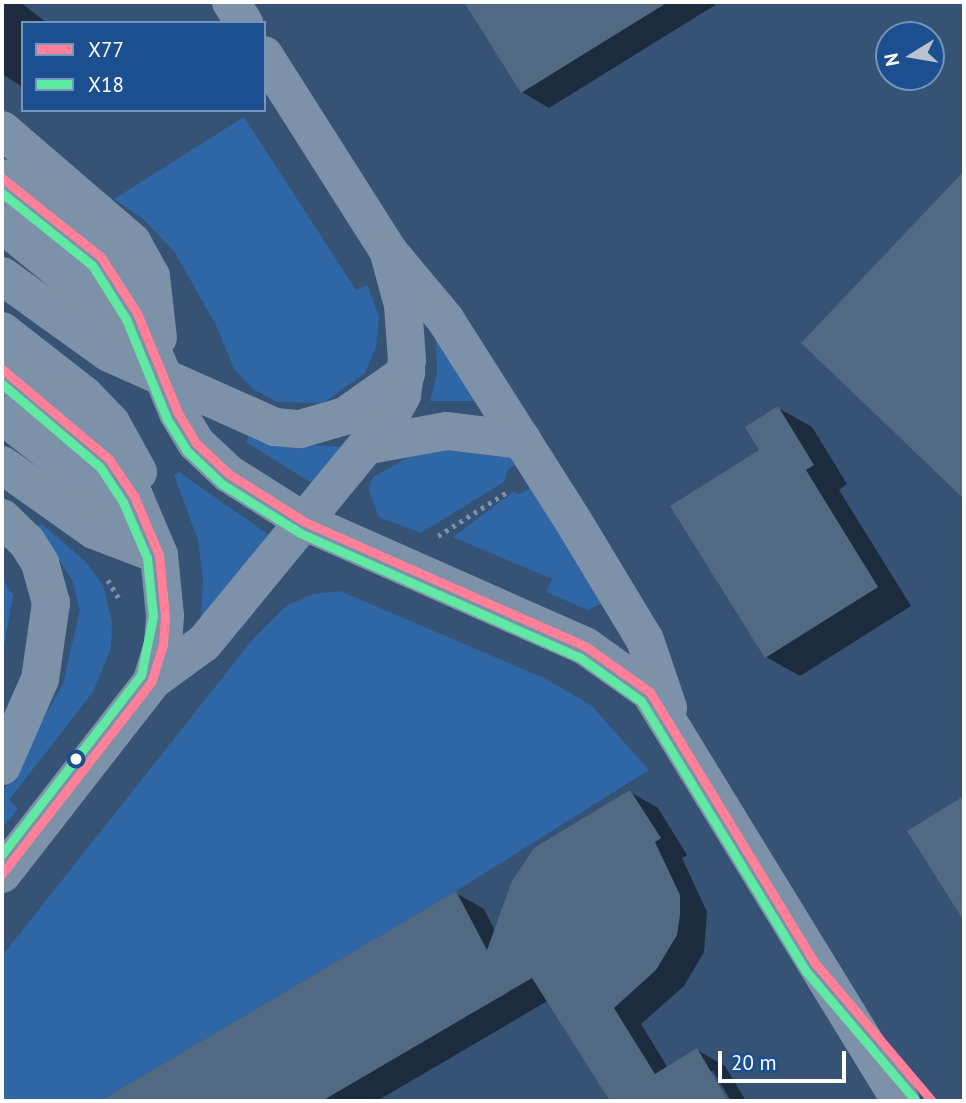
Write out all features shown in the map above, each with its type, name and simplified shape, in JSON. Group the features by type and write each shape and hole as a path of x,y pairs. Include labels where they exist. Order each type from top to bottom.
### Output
{"lane":[{"path":"231,2 243,21"},
{"path":"266,58 388,252 445,319 645,640 672,722"},
{"path":"2,130 132,242 151,276 162,378"},
{"path":"2,178 101,257 137,313 162,378 196,443 237,480 305,522 585,646 650,692 672,722 815,963 901,1101"},
{"path":"2,224 85,291 162,378"},
{"path":"2,874 152,681 204,643 369,445 402,395 406,373 403,304 388,252"},
{"path":"2,276 77,333 162,378 258,421 300,429 345,416 406,373"},
{"path":"2,331 84,395 111,423 148,497 159,555 165,616 163,644 152,681"},
{"path":"2,369 109,459 134,496 159,555"},
{"path":"2,415 106,496 159,555"},
{"path":"369,445 447,431 522,440"},
{"path":"2,465 94,530 159,555"},
{"path":"2,518 27,542 40,563 51,603 40,679 2,766"},
{"path":"815,963 932,1101"}],"path":[{"path":"433,539 514,487"},
{"path":"99,571 125,612"}],"shaded area":[{"path":"244,117 356,290 367,285 379,317 376,347 365,373 323,403 277,402 253,389 234,369 216,325 174,251 143,219 114,199"},
{"path":"436,333 477,401 430,401 437,374"},
{"path":"249,436 281,443 346,447 315,485 246,442"},
{"path":"447,450 512,458 516,464 508,469 504,482 421,533 379,517 368,488 373,477 411,456"},
{"path":"179,472 272,537 201,621 203,579 198,540 174,475"},
{"path":"532,487 602,603 588,610 546,592 552,579 453,537 513,492 520,494"},
{"path":"42,524 85,561 103,585 112,621 111,648 93,692 9,800 18,809 2,829 2,793 63,684 80,610 72,580 37,526"},
{"path":"2,578 13,595 2,659"},
{"path":"340,591 544,678 591,705 649,770 456,891 100,1101 2,1101 2,956 253,639 286,606 313,594"}],"building":[{"path":"464,2 668,2 521,93"},
{"path":"964,171 964,499 801,343"},
{"path":"778,406 814,465 806,470 878,587 765,658 670,506 759,450 745,427"},
{"path":"630,790 661,838 655,842 680,895 680,915 677,935 656,970 614,1008 655,1074 697,1048 728,1101 610,1101 532,978 322,1101 100,1101 456,891 487,950 512,881 534,848"},
{"path":"964,796 964,921 907,831"}],"transit line":[{"name":"X77","path":"2,178 101,257 137,313 178,413 196,443 229,474 305,522 585,646 650,692 815,963 932,1101"},
{"name":"X18","path":"2,193 92,265 126,319 167,419 187,451 222,484 300,533 579,657 641,701 805,970 916,1101"},
{"name":"X77","path":"2,369 109,459 134,496 159,555 165,616 163,644 152,681 2,874"},
{"name":"X18","path":"2,384 100,467 123,502 147,558 153,616 141,675 2,854"}]}
